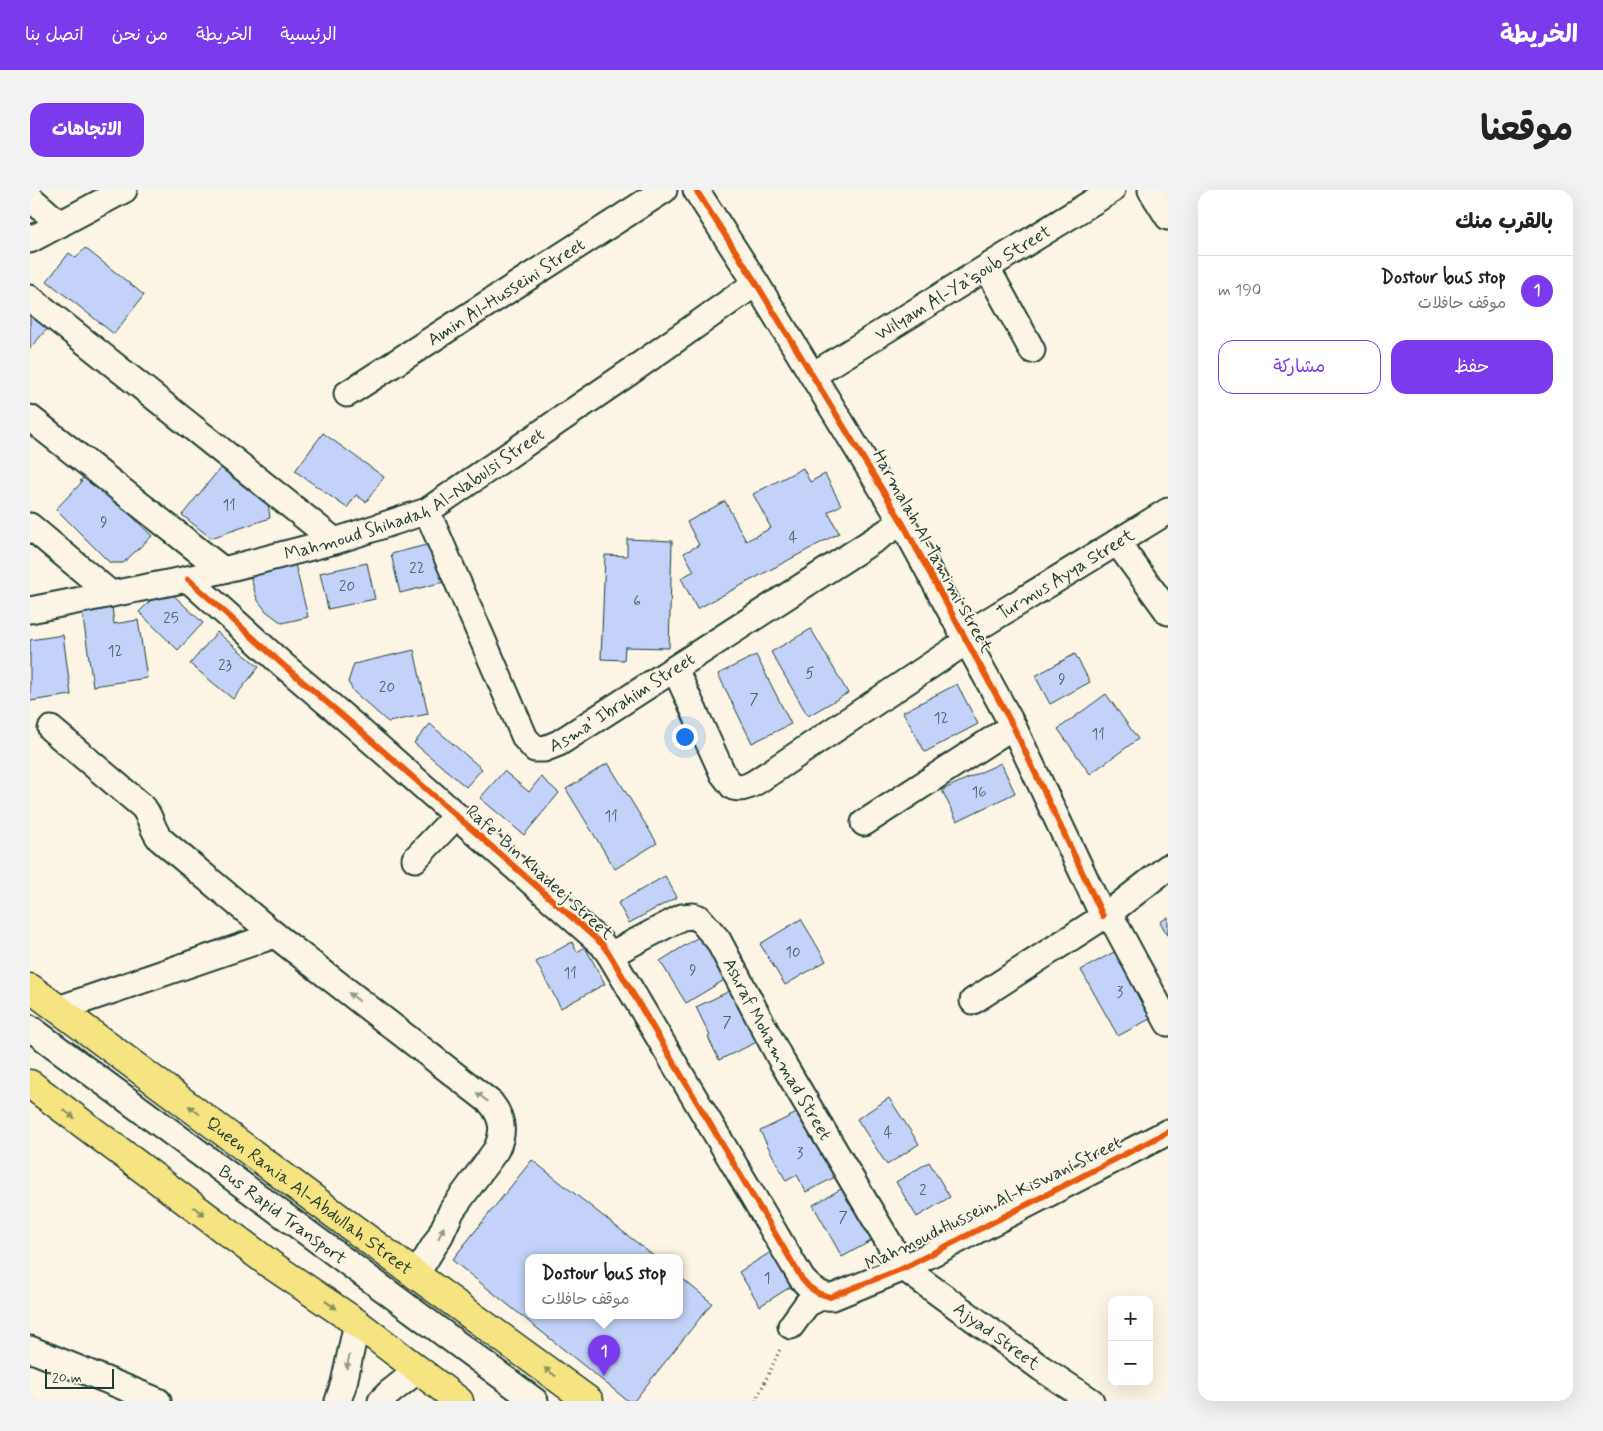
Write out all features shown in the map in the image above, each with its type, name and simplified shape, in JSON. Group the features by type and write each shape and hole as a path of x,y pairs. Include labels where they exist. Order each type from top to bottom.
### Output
{"main road":[{"name":"Queen Rania Al-Abdullah Street","path":"30,988 416,1275 590,1401"},
{"path":"30,1084 270,1264 357,1322 458,1401"}],"street":[{"path":"30,240 124,190"},
{"name":"Amin Al-Husseini Street","path":"348,394 664,190"},
{"name":"Harmalah Al-Tamimi Street","path":"696,190 756,283 902,522 1013,726 1106,914 1168,1023"},
{"name":"Wilyam Al-Ya’qoub Street","path":"813,375 1112,190"},
{"path":"1151,190 1168,218"},
{"path":"30,198 60,224"},
{"path":"988,268 1032,350"},
{"name":"Mahmoud Shihadah Al-Nabulsi Street","path":"30,610 188,579 335,541 427,511 756,283"},
{"path":"30,298 335,541"},
{"path":"30,418 223,570"},
{"name":"Asma’ Ibrahim Street","path":"427,511 524,738 535,749 544,749 559,743 902,522"},
{"name":"Turmus Ayya Street","path":"675,668 723,774 733,787 745,788 965,639 1168,511"},
{"path":"30,526 112,594"},
{"path":"1117,542 1168,612"},
{"name":"Rafe’ Bin Khadeej Street","path":"188,579 282,664 602,944 802,1279 818,1293 830,1297"},
{"path":"864,823 1013,726"},
{"path":"51,729 142,806 150,818 153,829 160,838 274,935 491,1103 497,1111 501,1120 502,1136 496,1150 452,1210 440,1236 416,1275"},
{"path":"414,859 456,816"},
{"path":"974,1001 1106,914 1168,867"},
{"name":"Ashraf Mohammad Street","path":"610,955 682,917 696,916 702,921 718,940 781,1060 904,1268"},
{"path":"58,1009 274,935"},
{"name":"Bus Rapid Transport","path":"30,1028 535,1401"},
{"name":"Bus Rapid Transport","path":"30,1040 521,1401"},
{"name":"Mahmoud Hussein Al-Kiswani Street","path":"791,1326 807,1304 821,1296 830,1297 904,1268 1168,1132"},
{"name":"Ajyad Street","path":"904,1268 1042,1368 1091,1401"},
{"path":"338,1401 357,1322"},
{"path":"30,1349 158,1401"},
{"path":"382,1401 418,1370"}],"path":[{"path":"756,1401 791,1326"}],"building":[{"path":"85,248 144,295 114,334 47,281 69,253 76,258"},
{"path":"30,313 48,328 30,348"},
{"path":"323,433 384,477 366,502 356,495 347,508 295,471"},
{"path":"226,461 267,495 270,518 211,538 182,515"},
{"path":"803,468 810,482 825,474 841,505 828,512 839,533 697,609 681,578 694,571 684,553 699,545 687,522 725,501 746,541 771,528 753,494"},
{"path":"88,473 152,536 123,563 110,563 56,509"},
{"path":"627,539 672,541 669,648 625,647 624,660 601,659 605,555 627,556"},
{"path":"434,543 444,582 400,593 391,554"},
{"path":"294,560 308,617 282,623 266,611 257,599 249,572"},
{"path":"367,563 375,599 328,609 320,573"},
{"path":"169,591 203,623 178,650 139,612 159,592"},
{"path":"112,606 114,624 138,620 147,678 93,686 82,611"},
{"path":"811,629 848,693 808,716 771,652"},
{"path":"217,632 259,667 233,699 190,664"},
{"path":"63,635 71,695 30,701 30,640"},
{"path":"414,650 428,714 388,722 354,692 348,682 354,664"},
{"path":"1075,654 1090,682 1050,704 1035,676"},
{"path":"756,655 791,724 752,743 718,674"},
{"path":"957,684 978,724 925,752 903,712"},
{"path":"1106,694 1138,739 1090,774 1058,729"},
{"path":"430,724 482,769 466,787 414,743"},
{"path":"608,763 657,843 615,869 566,789"},
{"path":"1001,763 1015,793 957,821 942,790"},
{"path":"504,771 529,792 541,777 559,793 524,835 480,798"},
{"path":"665,876 677,897 629,923 618,903"},
{"path":"1168,917 1168,936 1160,922"},
{"path":"801,919 826,961 785,985 760,944"},
{"path":"700,936 726,979 686,1003 660,961"},
{"path":"572,942 577,952 585,947 605,984 561,1008 536,962"},
{"path":"1123,947 1159,1014 1118,1036 1081,970"},
{"path":"734,989 759,1041 719,1060 696,1007"},
{"path":"889,1098 919,1144 887,1165 857,1119"},
{"path":"805,1109 839,1175 806,1192 797,1175 786,1181 760,1131"},
{"path":"532,1160 651,1254 525,1254 525,1318 452,1260"},
{"path":"929,1162 950,1197 917,1217 896,1182"},
{"path":"848,1185 873,1229 866,1232 871,1241 842,1257 813,1205"},
{"path":"774,1250 795,1284 760,1306 739,1272"},
{"path":"683,1279 712,1303 634,1401 628,1401 526,1319 683,1319"}],"cycle path":[{"path":"696,190 756,283 902,522 1013,726 1103,916"},
{"path":"188,579 282,664 602,944 802,1279 818,1293 830,1297 904,1268 1168,1132"}],"place":[{"name":"Dostour bus stop","path":"604,1376"}]}
